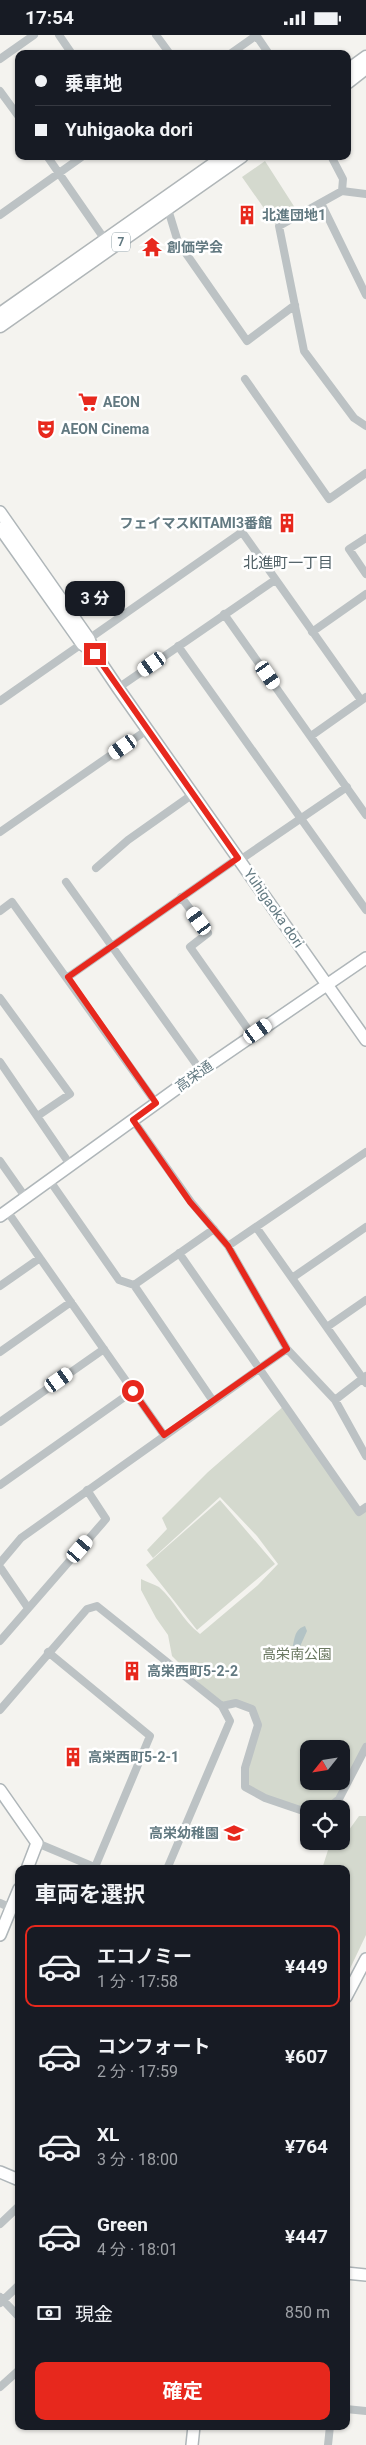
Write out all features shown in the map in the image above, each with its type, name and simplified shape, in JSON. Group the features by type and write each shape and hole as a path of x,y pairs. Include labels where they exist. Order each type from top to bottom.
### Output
{"main road":[{"path":"351,69 365,65"},
{"path":"351,79 365,65"},
{"name":"7","path":"166,204 220,160"},
{"name":"7","path":"0,326 166,204 236,160"},
{"name":"7","path":"0,315 105,247"}],"street":[{"path":"0,59 34,35"},
{"path":"59,35 69,50"},
{"path":"156,35 167,50"},
{"path":"235,50 256,35 266,50"},
{"path":"0,91 15,112"},
{"path":"50,160 101,234 105,247"},
{"path":"0,215 78,160"},
{"path":"333,160 343,179 342,191"},
{"path":"366,194 342,191 279,226 304,351 354,418 366,427"},
{"path":"321,203 366,295"},
{"path":"166,204 178,242 246,341 295,305"},
{"path":"245,379 329,499 366,473"},
{"name":"Yuhigaoka dori","path":"0,512 85,642"},
{"name":"Yuhigaoka dori","path":"0,528 95,654 366,1040"},
{"path":"0,701 242,532 312,632 363,699 311,736"},
{"path":"366,538 349,549 366,574"},
{"path":"118,688 224,613 275,580"},
{"path":"312,632 366,593"},
{"path":"224,613 366,815"},
{"path":"178,646 366,910"},
{"path":"0,832 148,729"},
{"path":"68,977 181,897 346,787"},
{"path":"96,868 128,840 193,794"},
{"path":"66,882 201,1071"},
{"path":"181,897 208,933 190,947 252,1035"},
{"path":"0,911 12,902 68,977 156,1103"},
{"name":"高栄通","path":"4,1214 201,1071 366,958"},
{"path":"0,997 70,1094 39,1115"},
{"path":"0,1062 39,1115 71,1166"},
{"path":"133,1120 190,1202 228,1246 287,1349 335,1400 366,1456"},
{"path":"228,1246 365,1155"},
{"path":"0,1161 26,1198"},
{"path":"50,1181 119,1280 134,1285 213,1401"},
{"path":"4,1214 40,1258 164,1435"},
{"path":"256,1227 365,1380 335,1400"},
{"path":"292,1278 366,1227"},
{"path":"134,1285 214,1229"},
{"path":"179,1253 359,1512 366,1507"},
{"path":"0,1286 40,1258"},
{"path":"326,1327 366,1300"},
{"path":"0,1352 71,1302"},
{"path":"0,1422 104,1349"},
{"path":"28,1608 0,1565 21,1538 287,1349"},
{"path":"0,1485 133,1391"},
{"path":"0,1641 106,1519 87,1490"},
{"path":"0,1710 87,1609 98,1605 222,1706 230,1721 169,1865"},
{"path":"48,1652 150,1736 98,1865"},
{"path":"222,1706 236,1703 252,1709 258,1724 245,1768 244,1787 265,1798 300,1810"},
{"path":"338,1800 366,1747"},
{"path":"0,1790 37,1843 90,1865"},
{"path":"29,1865 37,1843"},
{"path":"0,1935 15,1898"},
{"path":"0,1903 11,1908"},
{"path":"350,1989 366,1959"},
{"path":"0,2172 15,2178"},
{"path":"0,2223 15,2210"},
{"path":"350,2273 366,2275"},
{"path":"15,2288 1,2300 15,2313"},
{"path":"0,2387 15,2374"},
{"path":"350,2409 366,2411"},
{"path":"192,2445 194,2430"},
{"path":"328,2445 330,2430"}],"green space":[{"path":"265,161 297,211 275,224 242,177"},
{"name":"高栄南公園","path":"285,1405 359,1511 366,1507 366,1747 350,1778 350,1740 300,1740 300,1790 344,1790 338,1800 300,1800 300,1809 245,1787 258,1725 249,1708 222,1706 172,1656 168,1635 156,1618 141,1590 141,1579 159,1587 170,1598 188,1623 200,1634 258,1585 278,1564 257,1536 220,1497 153,1558 147,1550 167,1529 162,1518 208,1472"},
{"path":"220,1500 275,1564 197,1630 146,1565"},
{"path":"359,1816 366,1816 366,1935 350,1969 350,1865 323,1865 328,1850 350,1850 350,1828"}],"shaded area":[{"path":"305,1626 307,1631 293,1662 289,1656 296,1635"}],"place":[{"name":"北進団地1","path":"247,215"},
{"name":"創価学会","path":"152,247"},
{"name":"AEON","path":"88,402"},
{"name":"AEON Cinema","path":"46,429"},
{"name":"フェイマスKITAMI3番館","path":"287,523"},
{"name":"高栄西町5-2-2","path":"132,1671"},
{"name":"高栄西町5-2-1","path":"73,1757"},
{"name":"高栄幼稚園","path":"234,1833"}],"district":[{"name":"北進町一丁目","path":"288,563"}],"route":[{"path":"95,654 238,858 68,977 156,1103 133,1120 190,1202 228,1246 287,1349 164,1435 133,1391"}]}
